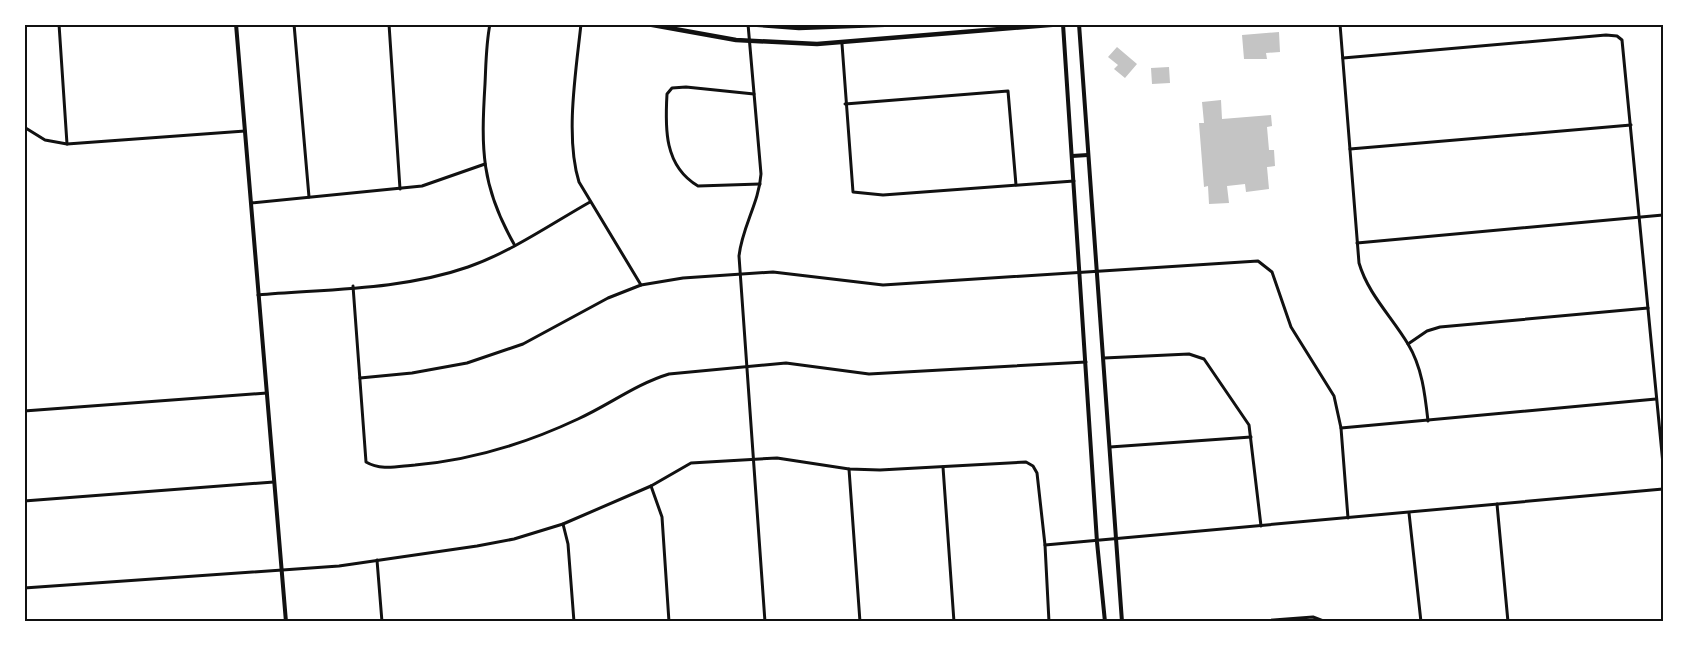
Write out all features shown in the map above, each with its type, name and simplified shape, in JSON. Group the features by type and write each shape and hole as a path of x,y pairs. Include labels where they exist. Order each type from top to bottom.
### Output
{"main road":[{"path":"647,24 701,35 749,40 842,44 1062,24"},
{"path":"747,24 799,28 905,24"}],"street":[{"path":"59,24 67,144"},
{"path":"236,24 286,622"},
{"path":"294,24 309,197"},
{"path":"388,24 400,189"},
{"path":"490,24 482,129 486,180 496,209 514,244"},
{"path":"581,24 574,156 579,182 641,285"},
{"path":"747,24 760,147 760,184 741,238 741,274 765,622"},
{"path":"1062,24 1081,273 1097,542 1105,622"},
{"path":"1079,24 1122,622"},
{"path":"1340,24 1357,243 1364,278 1408,344 1423,383 1428,421"},
{"path":"1343,58 1606,35 1619,37 1624,44 1663,464"},
{"path":"842,44 853,192 883,195 1074,181"},
{"path":"754,94 686,87 672,88 667,94 665,131 673,158 683,173 698,186 760,184"},
{"path":"845,104 1008,91 1016,185"},
{"path":"1350,149 1631,125"},
{"path":"24,127 45,140 67,144 245,131"},
{"path":"1072,156 1088,155"},
{"path":"251,203 422,186 485,164"},
{"path":"258,295 438,276 468,267 590,202"},
{"path":"1357,243 1663,215"},
{"path":"360,378 412,373 466,363 523,344 608,298 641,285 683,278 793,272 883,285 1254,260 1264,264 1272,272 1291,327 1334,396 1341,428 1348,518"},
{"path":"353,286 366,462 379,467 461,459 524,442 580,419 651,380 669,374 786,363 869,374 910,374 1086,362"},
{"path":"1408,344 1427,331 1440,327 1648,308"},
{"path":"1104,358 1189,354 1200,356 1209,365 1246,421 1251,437 1262,526"},
{"path":"24,411 267,393"},
{"path":"1341,428 1656,399"},
{"path":"1110,447 1251,437"},
{"path":"24,588 339,566 505,541 563,524 651,486 691,463 777,458 849,469 943,467 1020,462 1030,464 1037,473 1045,545 1049,622"},
{"path":"943,467 954,622"},
{"path":"849,469 860,622"},
{"path":"24,501 274,482"},
{"path":"651,486 662,518 669,622"},
{"path":"1045,545 1663,489"},
{"path":"1497,504 1508,622"},
{"path":"1409,513 1420,622"},
{"path":"563,524 568,544 574,622"},
{"path":"377,560 382,622"},
{"path":"1248,622 1313,617 1326,622"}],"building":[{"path":"1279,32 1280,52 1266,53 1267,59 1244,59 1242,35"},
{"path":"1117,47 1137,64 1125,78 1114,69 1118,65 1108,57"},
{"path":"1169,67 1170,83 1152,84 1151,68"},
{"path":"1221,100 1222,119 1271,115 1272,126 1267,127 1269,150 1274,150 1275,166 1267,167 1269,189 1246,192 1245,184 1227,186 1229,203 1209,204 1208,186 1204,187 1199,123 1204,123 1202,102"}]}
